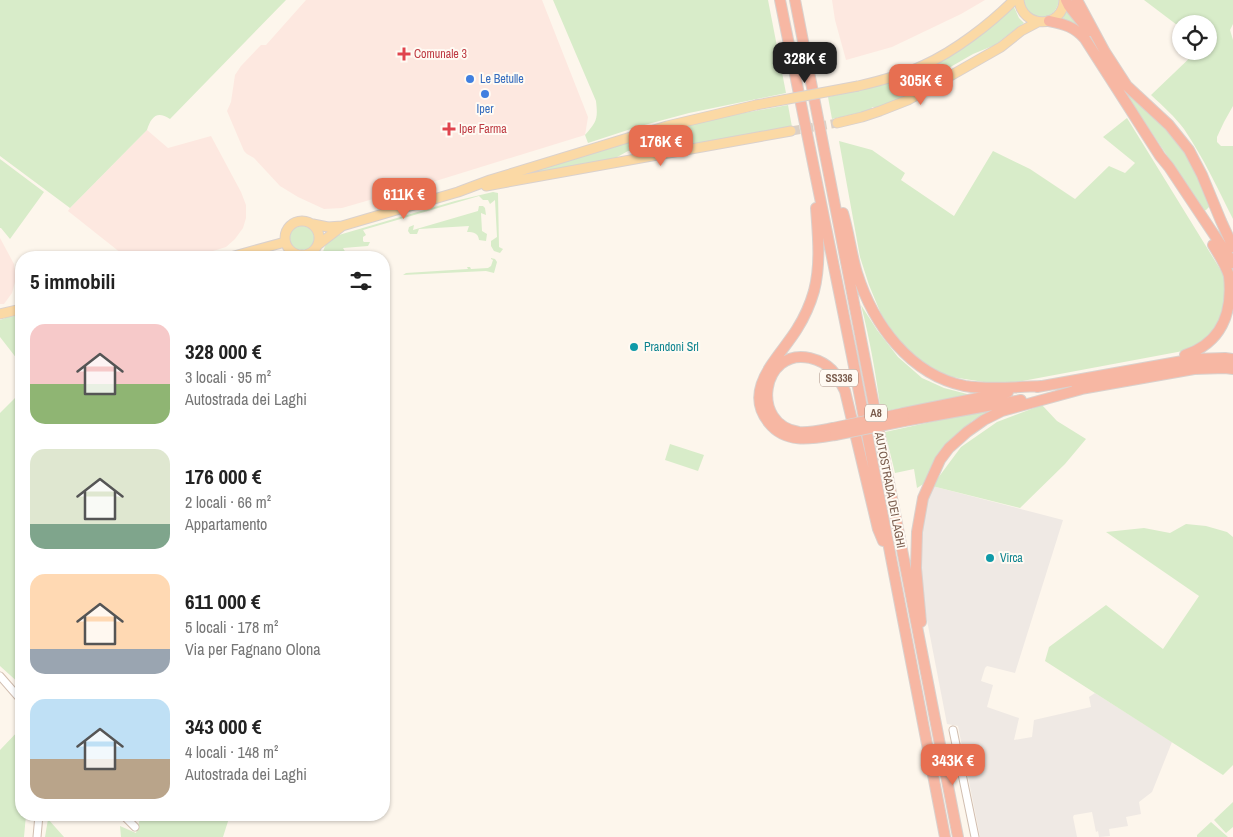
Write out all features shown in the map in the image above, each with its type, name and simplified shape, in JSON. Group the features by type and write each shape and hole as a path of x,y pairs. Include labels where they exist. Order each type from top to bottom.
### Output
{"highway":[{"name":"AUTOSTRADA DEI LAGHI","path":"780,0 852,356 945,837"},
{"name":"AUTOSTRADA DEI LAGHI","path":"795,0 958,837"},
{"path":"1065,0 1105,52"},
{"path":"1077,0 1105,52 1127,86 1169,126 1189,150 1202,175 1233,247"},
{"path":"1049,21 1069,25 1080,33 1160,156 1169,166 1233,263"},
{"path":"1160,156 1164,168 1226,267 1229,274 1232,298 1225,325 1212,341 1196,352 1161,364"},
{"path":"827,163 847,227 852,255 858,274 872,307 888,335 898,347 922,368 950,382 964,386 988,388 1041,386"},
{"path":"813,166 819,260 814,291 807,310 796,330 765,374 761,386 760,399 762,411 767,421 784,436 797,439 812,439 834,432 1041,386 1194,358 1233,360"},
{"name":"SS336","path":"834,432 799,432 787,429 773,417 767,398 768,388 771,377 785,361 795,358 819,361 830,367 838,377 844,391 878,529 891,561"},
{"path":"904,417 1194,369 1233,369"},
{"path":"924,663 916,568 917,532 923,498 940,460 949,448 984,420 1010,409 1082,389"}],"main road":[{"path":"290,251 285,242 286,232 292,224 301,221 328,227 342,226 458,192 490,180 667,126 756,105 887,79 925,65 957,47 1001,13 1014,0"},
{"path":"1019,0 1025,15 1031,20 1038,22 1049,21 1056,17 1061,11 1065,0"},
{"path":"837,123 862,117 908,100 996,50 1021,31 1038,22"},
{"path":"458,192 791,131"},
{"path":"312,224 319,233 319,244"},
{"path":"314,251 330,234 342,226"},
{"path":"252,251 285,242"},
{"path":"0,314 15,310"}],"street":[{"path":"0,676 15,693"},
{"path":"953,730 975,837"},
{"path":"37,837 38,821"},
{"path":"128,821 134,827"}],"shaded area":[{"path":"306,0 542,0 588,117 585,135 342,208 324,209 298,197 280,186 254,158 244,151 227,111 231,102 235,75 241,66 261,45 266,45"},
{"path":"832,0 985,0 961,14 892,47 846,60 835,20"},
{"path":"147,130 168,148 211,136 241,192 246,205 246,218 243,228 235,239 226,247 213,251 118,251 68,211"},
{"path":"0,238 14,264 15,282 12,293 4,304 0,304"},
{"path":"932,486 1063,520 1015,673 987,666 981,681 993,685 987,707 1019,718 1014,740 1032,737 1034,720 1091,707 1089,697 1095,693 1172,742 1152,792 1139,802 1141,814 1126,817 1128,826 1109,829 1110,836 1099,837 1098,831 1096,832 1092,812 1074,815 1077,837 980,837 958,726 947,724 920,574 920,538"}],"green space":[{"path":"0,0 286,0 170,119 161,115 155,116 147,130 70,208 0,156"},
{"path":"553,0 768,0 786,93 689,113 588,143 585,135 596,120 596,101"},
{"path":"1024,0 1059,0 1057,8 1053,13 1042,17 1030,13 1026,8"},
{"path":"1144,0 1233,0 1233,24 1230,30 1233,40 1233,106 1217,137 1217,142 1221,146 1233,146 1233,219 1204,162 1184,129 1151,95 1188,60 1217,60 1217,15 1172,15 1172,21"},
{"path":"1014,7 1019,18 1024,23 995,45 973,54 947,69 931,83 919,90 918,88 916,89 915,92 876,108 872,107 871,110 832,119 828,97 888,83 932,66"},
{"path":"1067,11 1093,40 1184,150 1192,163 1210,205 1206,210 1204,211 1084,31 1076,24 1062,19"},
{"path":"788,105 792,127 645,155 628,151 610,161 522,175 673,128"},
{"path":"1127,118 1225,277 1224,319 1199,348 1017,382 984,382 952,377 930,368 914,356 899,341 881,314 869,285 860,257 839,141 872,150 905,173 901,180 954,216 993,151 1030,169 1075,199 1109,166 1125,173 1135,163 1103,137"},
{"path":"0,159 44,192 10,239 0,228"},
{"path":"493,192 498,193 499,247 503,249 500,253 494,251 491,246 491,241 497,237 495,200 490,204 488,200 483,200 479,196 363,230 366,235 363,237 363,241 370,242 368,246 343,248 345,251 323,251 332,237 455,201"},
{"path":"479,206 485,208 486,215 481,213 482,231 487,234 486,241 479,240 475,233 467,232 469,226 419,229 417,234 410,234 408,231 409,227 414,225 413,230 478,211"},
{"path":"302,226 307,227 313,233 313,243 307,249 302,250 297,249 291,243 290,238 291,233 297,227"},
{"path":"491,258 497,262 494,273 486,271 403,275 406,273 468,269 467,267 471,269 488,268 493,260"},
{"path":"861,305 898,357 922,378 944,388 971,395 881,412"},
{"path":"15,316 15,356 0,337 0,320"},
{"path":"15,398 15,680 0,666 0,413"},
{"path":"1042,405 1057,421 1086,439 1065,464 1020,508 932,486 961,447 997,422"},
{"path":"1000,407 972,421 948,446 925,483 917,488 914,469 895,473 885,432"},
{"path":"670,444 704,455 698,471 665,460"},
{"path":"1186,524 1206,526 1227,532 1233,537 1233,765 1223,775 1045,661 1049,647 1106,605 1163,649 1199,596 1106,532 1144,528 1170,533"},
{"path":"15,734 15,821 25,821 24,837 0,837 0,750"},
{"path":"1233,802 1233,827 1226,833 1214,820"},
{"path":"48,821 50,821 64,837 45,837"},
{"path":"139,821 228,821 223,837 121,837 120,826 136,833"},
{"path":"1211,822 1228,837 1197,837"}],"tunnel":[{"path":"791,131 837,123"}],"place":[{"name":"Comunale 3","path":"404,54"},
{"name":"Le Betulle","path":"470,79"},
{"name":"Iper","path":"485,94"},
{"name":"Iper Farma","path":"449,129"},
{"name":"Prandoni Srl","path":"634,347"},
{"name":"Virca","path":"990,558"}]}
